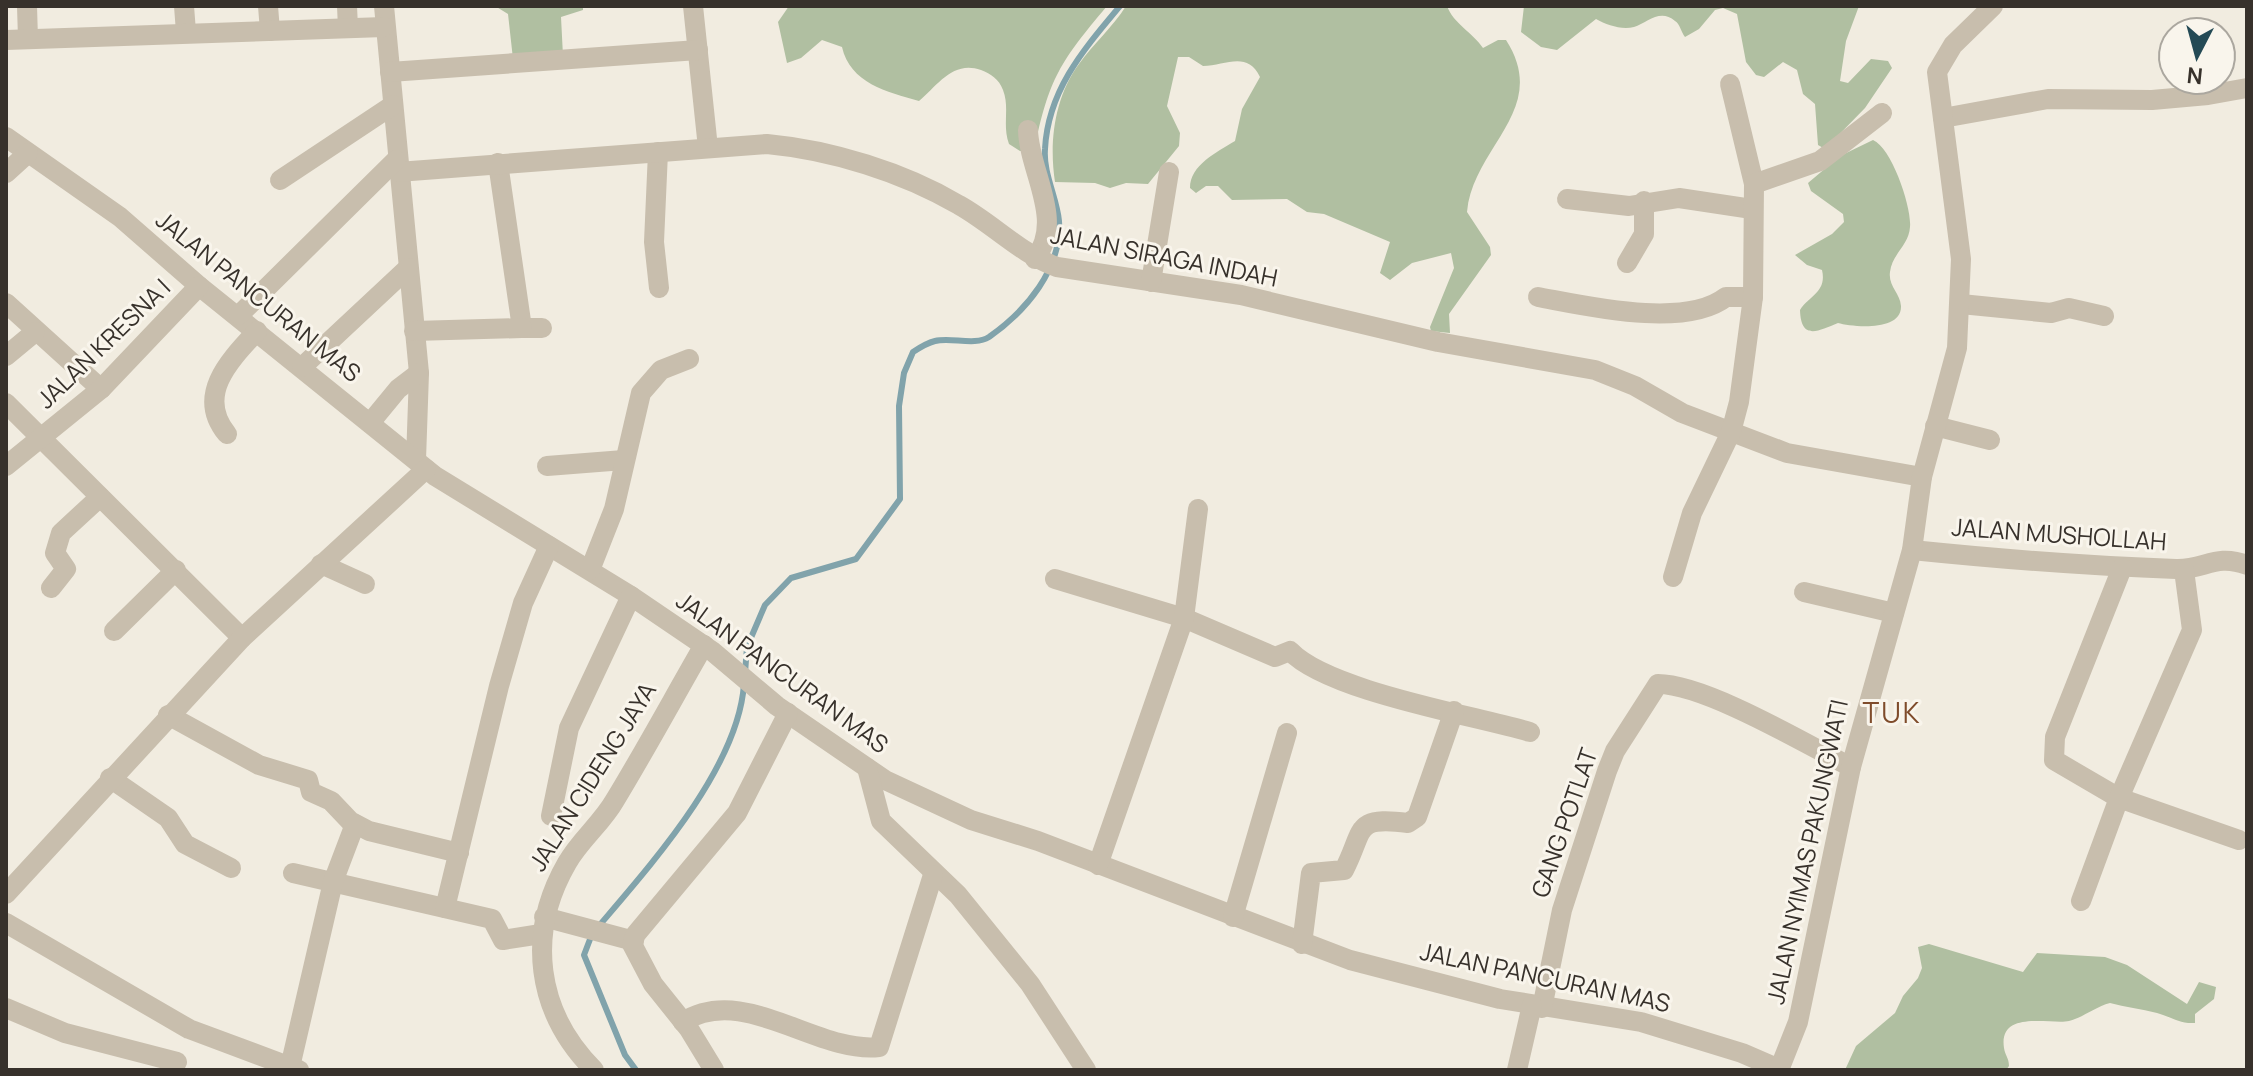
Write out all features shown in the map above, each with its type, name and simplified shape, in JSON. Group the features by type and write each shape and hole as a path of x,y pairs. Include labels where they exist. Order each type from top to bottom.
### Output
{"street":[{"path":"27,6 28,39"},
{"path":"184,6 186,32"},
{"path":"268,6 270,31"},
{"path":"347,6 348,28"},
{"path":"6,894 242,638 421,464 419,373 384,6"},
{"path":"693,6 708,148"},
{"name":"JALAN NYIMAS PAKUNGWATI","path":"1779,1070 1798,1022 1851,767 1912,550 1922,477 1957,348 1961,304 1956,202 1937,85 1941,59 1993,6"},
{"path":"6,40 384,27"},
{"path":"390,72 698,50"},
{"path":"1673,577 1692,513 1731,432 1739,402 1753,297 1754,184 1730,84"},
{"path":"1943,118 2048,99 2152,100 2247,88"},
{"path":"280,180 393,105"},
{"path":"1754,184 1820,161 1882,113"},
{"path":"1028,130 1031,160 1046,206 1044,262"},
{"name":"JALAN PANCURAN MAS","path":"6,137 120,217 199,286 421,464 708,648 788,713 867,768 971,820 1350,960 1537,1007 1651,1025 1779,1070"},
{"name":"JALAN SIRAGA INDAH","path":"397,166 498,163 767,144 796,147 854,162 957,203 1044,262 1241,295 1438,342 1595,370 1635,386 1682,413 1787,453 1922,477"},
{"path":"658,152 654,242 659,288"},
{"path":"6,173 28,153"},
{"path":"414,331 532,328 498,163"},
{"path":"239,315 397,166"},
{"path":"1151,282 1169,172"},
{"path":"1567,199 1629,206 1644,201 1679,198 1752,209"},
{"path":"1627,263 1644,234 1644,201"},
{"path":"302,367 408,268"},
{"name":"JALAN KRESNA I","path":"6,466 101,389 199,286"},
{"path":"1538,297 1645,312 1691,312 1716,306 1726,297 1753,297"},
{"path":"6,303 101,389"},
{"path":"1961,304 2051,313 2069,308 2104,316"},
{"path":"227,434 215,418 214,410 220,375 257,331"},
{"path":"6,356 35,332"},
{"path":"590,570 614,509 645,385 661,370 689,359"},
{"path":"370,423 398,389 419,373"},
{"path":"6,403 242,638"},
{"path":"1935,426 1990,440"},
{"path":"547,466 624,460"},
{"path":"51,588 66,569 55,553 58,537 100,497"},
{"path":"1098,865 1184,618 1198,509"},
{"path":"445,908 517,621 549,546"},
{"name":"JALAN MUSHOLLAH","path":"1912,550 2122,568 2184,570 2221,558 2247,565"},
{"path":"321,564 365,584"},
{"path":"2122,568 2093,633 2051,754 2059,764 2119,798 2239,840"},
{"path":"114,631 176,570"},
{"path":"2081,901 2119,798 2192,630 2184,570"},
{"path":"1055,579 1184,618 1275,657 1290,651 1308,666 1384,695 1530,732"},
{"path":"1804,592 1894,613"},
{"path":"551,816 569,728 631,596"},
{"name":"JALAN CIDENG JAYA","path":"594,1070 575,1050 548,999 542,981 542,926 568,860 613,803 708,648"},
{"name":"GANG POTLAT","path":"1537,1007 1562,910 1607,771 1615,751 1658,684 1705,696 1756,717 1851,767"},
{"path":"1302,944 1311,873 1344,870 1357,834 1370,824 1382,819 1408,823 1417,817 1454,711"},
{"path":"714,1070 631,948 737,813 788,713"},
{"path":"168,715 259,765 308,780 310,791 331,801 355,824 378,835 459,853"},
{"path":"1233,917 1287,733"},
{"path":"867,768 881,821 933,875 958,895 1030,984 1086,1070"},
{"path":"110,778 168,818 185,844 231,868"},
{"path":"6,923 189,1029 255,1063 294,1068 333,882 355,824"},
{"path":"293,873 492,919 503,940 542,926 574,924 634,941"},
{"path":"683,1022 697,1012 754,1014 826,1037 879,1047 933,875"},
{"path":"1517,1070 1537,1007"},
{"path":"6,1008 65,1033 176,1066 189,1029"}],"green space":[{"path":"495,6 583,6 583,10 561,17 563,56 513,59 508,14"},
{"path":"789,6 1107,6 1058,72 1045,105 1034,151 1020,151 1009,144 1006,103 1001,86 994,77 981,70 962,68 954,71 919,101 861,78 846,59 842,47 822,40 801,58 787,63 778,22"},
{"path":"1126,6 1447,6 1454,18 1483,48 1498,40 1506,40 1517,65 1520,87 1506,128 1472,189 1467,212 1490,247 1491,255 1449,314 1450,333 1431,331 1430,327 1454,268 1451,253 1412,263 1390,280 1380,273 1390,242 1324,214 1307,212 1287,199 1232,200 1218,186 1206,186 1196,193 1190,188 1199,166 1235,141 1242,109 1260,77 1249,64 1235,61 1203,66 1189,57 1178,57 1167,106 1180,133 1179,146 1148,184 1126,183 1110,188 1095,183 1055,182 1053,136 1064,91 1079,64"},
{"path":"1524,6 1859,6 1846,41 1840,81 1848,83 1871,59 1888,61 1892,68 1865,108 1825,149 1818,145 1815,104 1803,94 1797,70 1783,62 1764,77 1756,75 1746,62 1737,14 1723,8 1715,10 1699,29 1685,37 1677,22 1669,17 1659,16 1629,28 1596,19 1557,50 1541,47 1521,32"},
{"path":"1873,140 1894,166 1910,218 1909,233 1890,272 1900,301 1899,314 1894,320 1875,326 1838,323 1817,331 1807,330 1800,310 1820,288 1822,270 1807,265 1795,255 1832,234 1844,222 1843,214 1811,191 1808,183 1840,156"},
{"path":"1929,944 2023,972 2037,953 2105,957 2127,965 2187,1004 2199,982 2216,987 2214,999 2195,1014 2195,1023 2110,1003 2069,1021 2017,1023 2004,1036 2009,1066 2006,1070 1845,1070 1856,1046 1895,1013 1922,968 1918,947"}],"waterway":[{"path":"745,673 747,647 765,605 791,578 856,559 900,499 899,406 904,373 913,352 935,341 977,341 989,337 1028,302 1048,272 1055,256 1059,221 1045,158 1053,108 1081,55 1120,6"},
{"path":"636,1070 625,1055 584,955 592,934 663,849 708,784 738,717 744,684"}],"district":[{"name":"TUK","path":"1892,713"}]}
